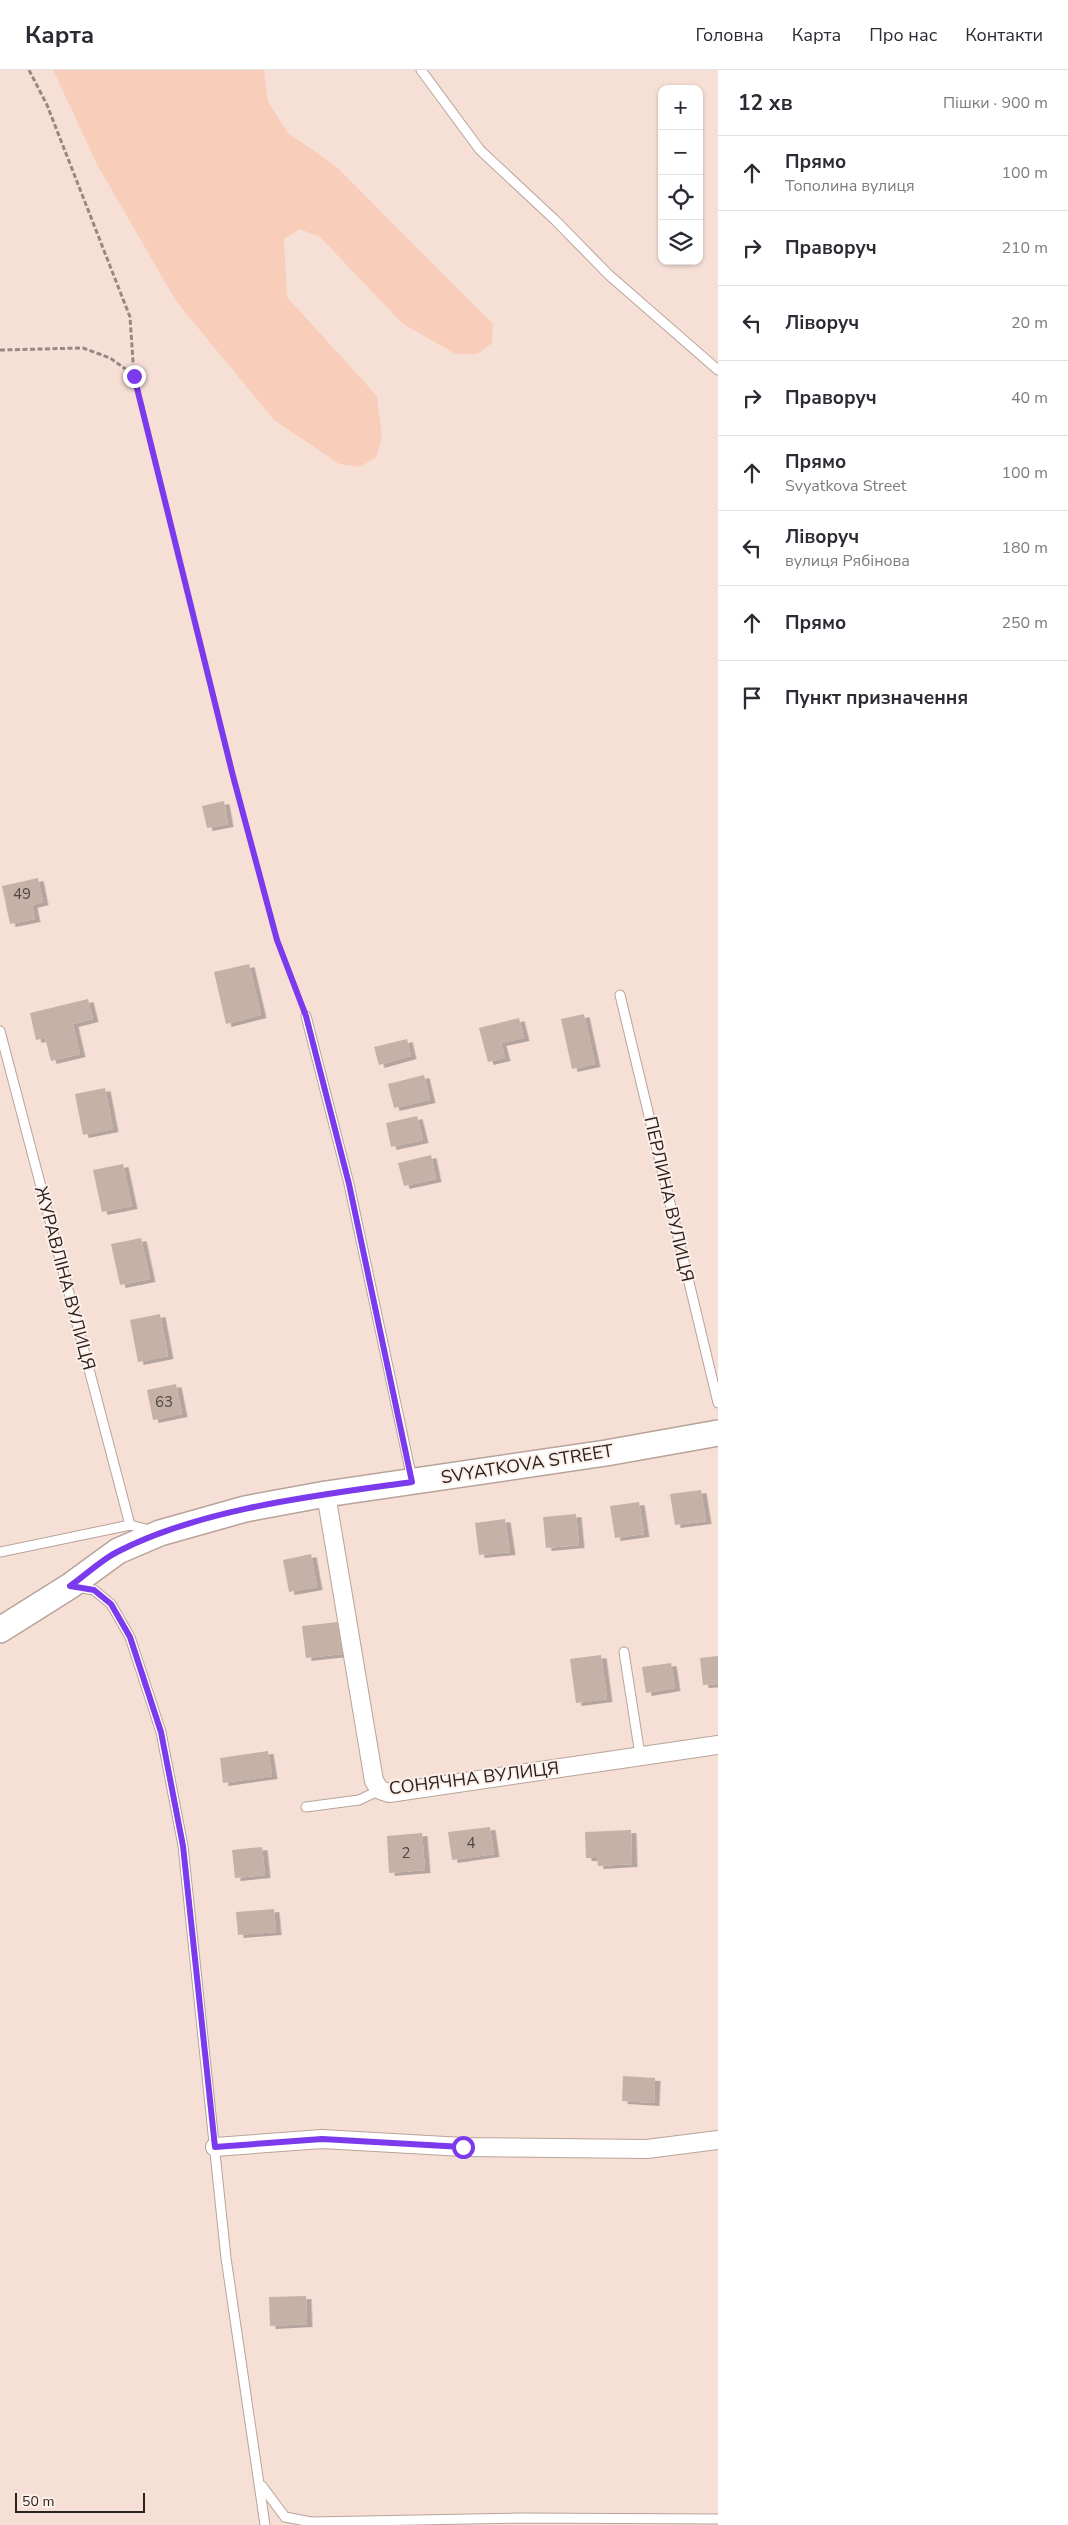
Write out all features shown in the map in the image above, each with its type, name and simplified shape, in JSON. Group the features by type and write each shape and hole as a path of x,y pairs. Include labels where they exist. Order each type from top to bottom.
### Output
{"main road":[{"name":"SVYATKOVA STREET","path":"0,1630 70,1586 118,1551 160,1533 244,1509 326,1494 718,1434"}],"street":[{"name":"СОНЯЧНА ВУЛИЦЯ","path":"326,1494 374,1781 380,1790 389,1793 718,1745"},
{"path":"215,2147 322,2139 463,2147 647,2149 718,2140"}],"lane":[{"path":"421,70 480,150 555,220 609,275 718,370"},
{"name":"ПЕРЛИНА ВУЛИЦЯ","path":"620,995 718,1403"},
{"path":"306,1016 349,1184 412,1482"},
{"name":"ЖУРАВЛІНА ВУЛИЦЯ","path":"0,1031 130,1525"},
{"path":"0,1552 130,1525 160,1533"},
{"path":"70,1586 94,1590 111,1604 130,1637 161,1732 183,1846 228,2268 265,2525"},
{"path":"624,1652 640,1755"},
{"path":"306,1808 359,1800 380,1790"},
{"path":"260,2483 284,2517 311,2522 521,2518 718,2518"},
{"path":"282,2525 292,2519"}],"path":[{"path":"29,70 47,104 130,317 134,376 236,786 277,940 306,1016"},
{"path":"0,350 83,348 110,358 134,376"}],"shaded area":[{"path":"53,70 264,70 268,102 288,133 337,167 493,324 492,343 477,354 456,354 403,324 320,237 300,229 284,239 287,297 377,396 382,438 376,457 360,467 339,464 274,420 176,301 98,166"}],"building":[{"path":"224,801 228,824 207,828 202,806"},
{"path":"38,878 43,902 32,905 35,919 10,924 2,886"},
{"path":"249,964 261,1015 226,1024 214,972"},
{"path":"88,999 93,1019 73,1024 80,1054 51,1061 45,1038 36,1040 30,1013"},
{"path":"584,1014 595,1064 572,1069 561,1019"},
{"path":"519,1018 524,1038 501,1043 505,1058 488,1062 479,1028"},
{"path":"407,1039 411,1056 379,1065 374,1047"},
{"path":"424,1075 430,1100 394,1108 388,1084"},
{"path":"105,1088 113,1129 83,1135 75,1094"},
{"path":"417,1116 423,1140 391,1147 386,1123"},
{"path":"431,1155 436,1179 404,1186 398,1163"},
{"path":"123,1164 132,1206 102,1212 93,1170"},
{"path":"141,1238 150,1279 120,1285 111,1244"},
{"path":"160,1314 168,1356 138,1362 130,1320"},
{"path":"176,1384 182,1414 153,1420 147,1390"},
{"path":"701,1490 706,1521 675,1525 670,1494"},
{"path":"639,1502 644,1534 615,1538 610,1506"},
{"path":"576,1514 579,1545 546,1548 543,1517"},
{"path":"505,1519 510,1552 479,1555 475,1523"},
{"path":"311,1554 317,1587 289,1592 283,1560"},
{"path":"338,1622 342,1654 306,1658 302,1626"},
{"path":"601,1655 607,1699 576,1703 570,1659"},
{"path":"718,1656 718,1684 703,1685 700,1658"},
{"path":"671,1663 675,1688 646,1693 642,1667"},
{"path":"268,1751 272,1776 223,1783 220,1758"},
{"path":"490,1827 494,1854 452,1860 448,1832"},
{"path":"631,1830 632,1864 598,1866 597,1858 586,1858 585,1832"},
{"path":"422,1833 425,1870 389,1873 387,1836"},
{"path":"262,1847 265,1875 235,1878 232,1850"},
{"path":"274,1909 276,1932 238,1935 236,1912"},
{"path":"623,2076 655,2078 654,2103 622,2101"},
{"path":"306,2296 307,2324 270,2326 269,2297"}],"route":[{"path":"134,376 233,776 277,940 306,1016 349,1184 412,1482 326,1494 244,1509 160,1533 118,1551 70,1586 94,1590 111,1604 130,1637 161,1732 183,1846 215,2147 322,2139 463,2147"}]}
